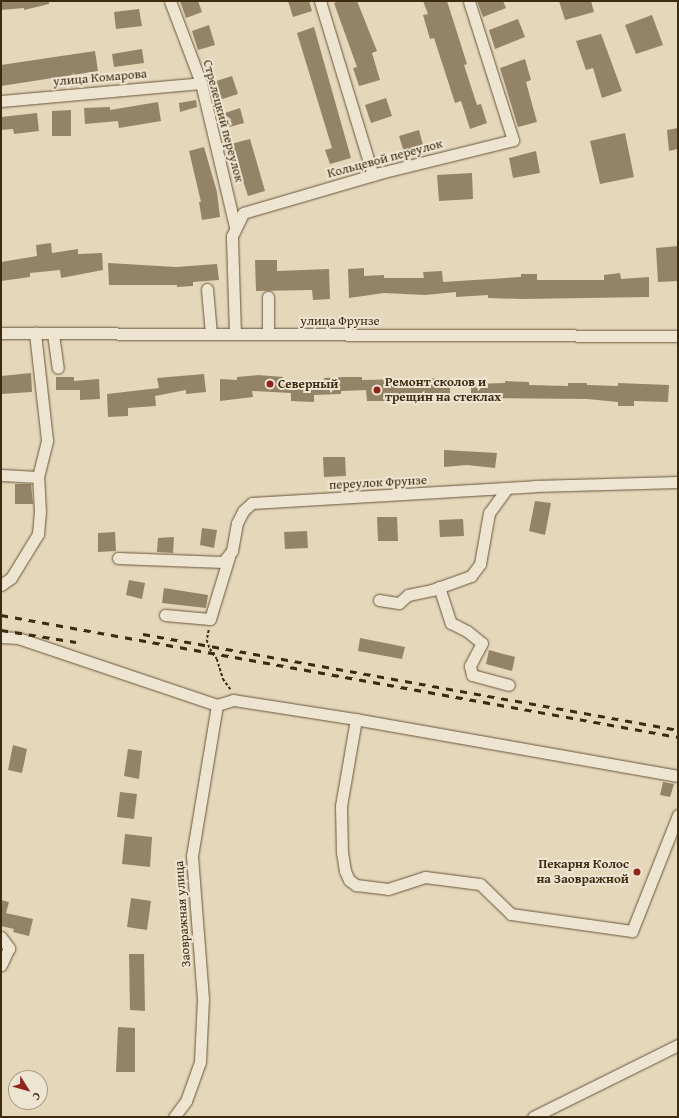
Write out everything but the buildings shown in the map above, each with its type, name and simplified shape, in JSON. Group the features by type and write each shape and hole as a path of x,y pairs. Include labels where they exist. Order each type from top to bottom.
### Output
{"street":[{"name":"Стрелецкий переулок","path":"170,1 201,83 235,227"},
{"path":"320,1 373,175"},
{"name":"Кольцевой переулок","path":"234,334 232,236 241,216 249,210 373,175 513,140 469,1"},
{"name":"улица Комарова","path":"1,101 201,83"},
{"path":"207,289 211,334"},
{"path":"268,298 268,334"},
{"name":"улица Фрунзе","path":"1,333 678,336"},
{"path":"1,585 11,578 38,534 40,512 38,477 47,440 35,334"},
{"path":"53,334 58,368"},
{"path":"1,475 38,477"},
{"name":"переулок Фрунзе","path":"214,615 237,523 243,511 252,503 507,488 678,482"},
{"path":"379,600 399,603 408,595 439,587 471,576 480,564 489,513 507,488"},
{"path":"118,558 223,562 229,557"},
{"path":"439,587 451,623 467,631 482,644 470,666 472,675 509,685"},
{"path":"165,614 206,620 214,615"},
{"path":"1,637 18,638 217,705 233,700 356,719 678,776"},
{"name":"Заовражная улица","path":"174,1117 186,1101 200,1062 203,999 192,856 217,705"},
{"path":"356,719 341,806 342,852 349,880 356,885 388,889 425,877 480,884 512,914 632,931 678,814"},
{"path":"1,937 7,944 9,952 1,965"},
{"path":"533,1117 678,1045"}],"path":[{"path":"214,615 207,640 223,679 234,693 233,700"}],"railway":[{"path":"1,615 678,737"},
{"path":"1,630 76,642"},
{"path":"143,634 678,730"}],"place":[{"name":"Северный","path":"270,384"},
{"name":"Ремонт сколов и трещин на стеклах","path":"377,390"},
{"name":"Пекарня Колос на Заовражной","path":"637,872"}]}
